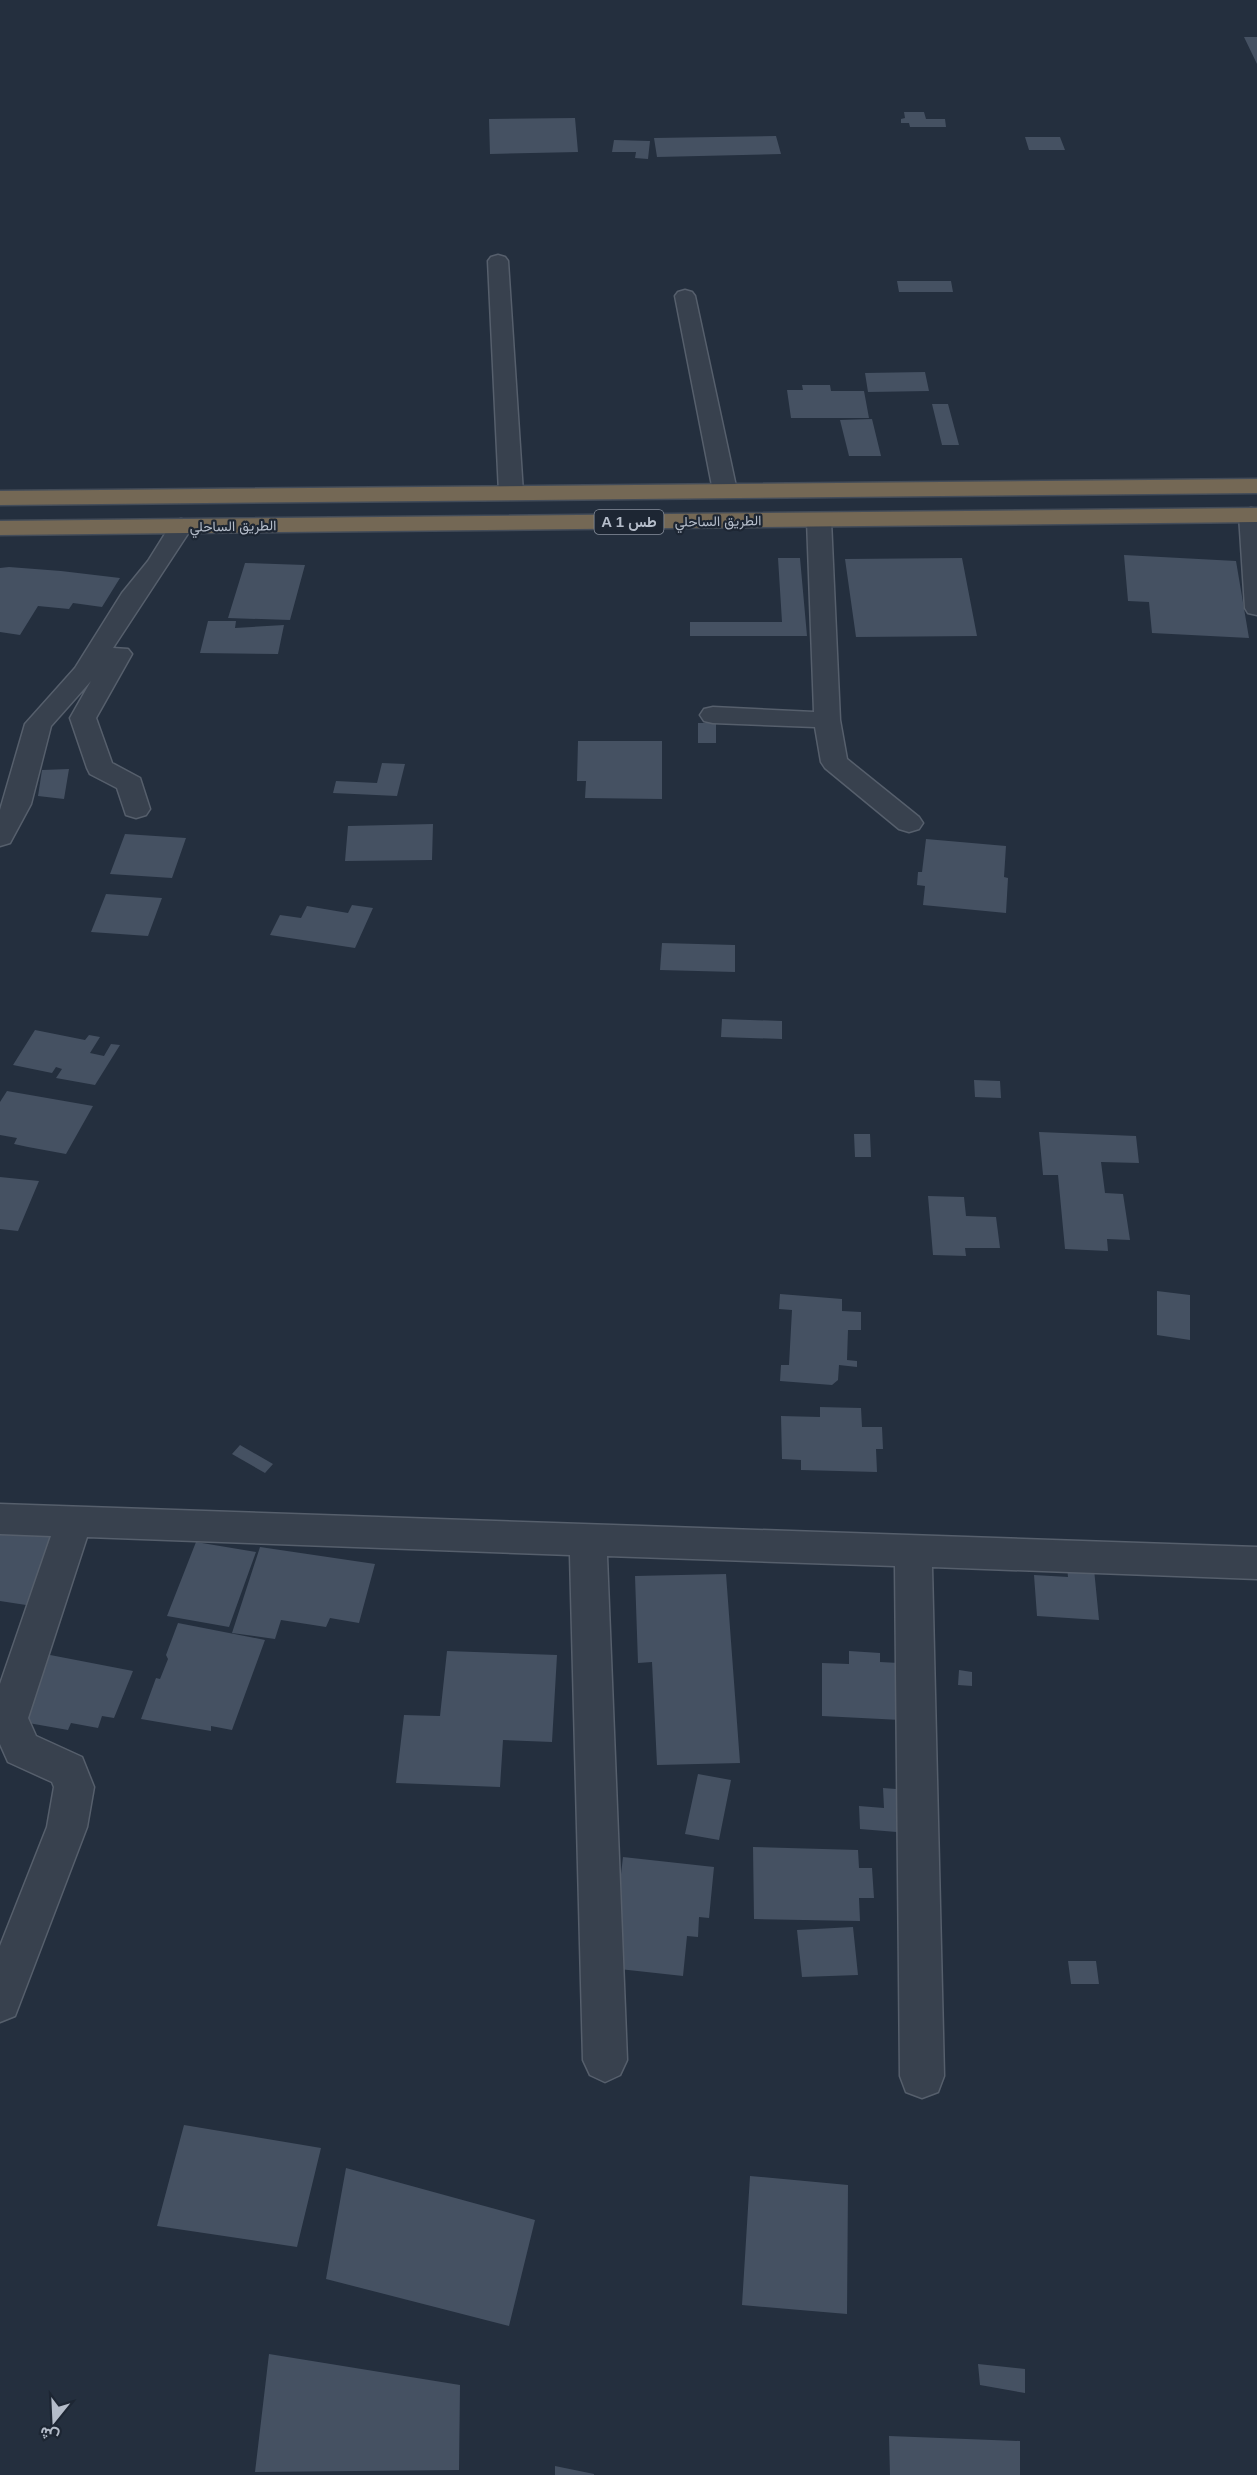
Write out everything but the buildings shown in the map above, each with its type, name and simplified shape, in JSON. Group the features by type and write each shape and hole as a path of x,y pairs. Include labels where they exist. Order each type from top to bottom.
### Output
{"highway":[{"name":"الطريق الساحلي","path":"0,498 1257,486"},
{"name":"الطريق الساحلي","path":"0,528 1254,515"}],"street":[{"path":"498,261 511,493"},
{"path":"685,296 725,491"},
{"path":"1254,515 1257,608"},
{"path":"819,520 827,720 834,762 909,823"},
{"path":"0,837 17,804 38,724 85,672 134,593 158,564 182,526"},
{"path":"136,809 130,784 100,768 83,718 157,589 158,564"},
{"path":"713,715 827,720"},
{"path":"0,1519 1257,1563"},
{"path":"0,2001 67,1827 74,1787 68,1770 22,1749 8,1718 74,1522"},
{"path":"588,1540 604,2060"},
{"path":"913,1551 922,2076"}]}
